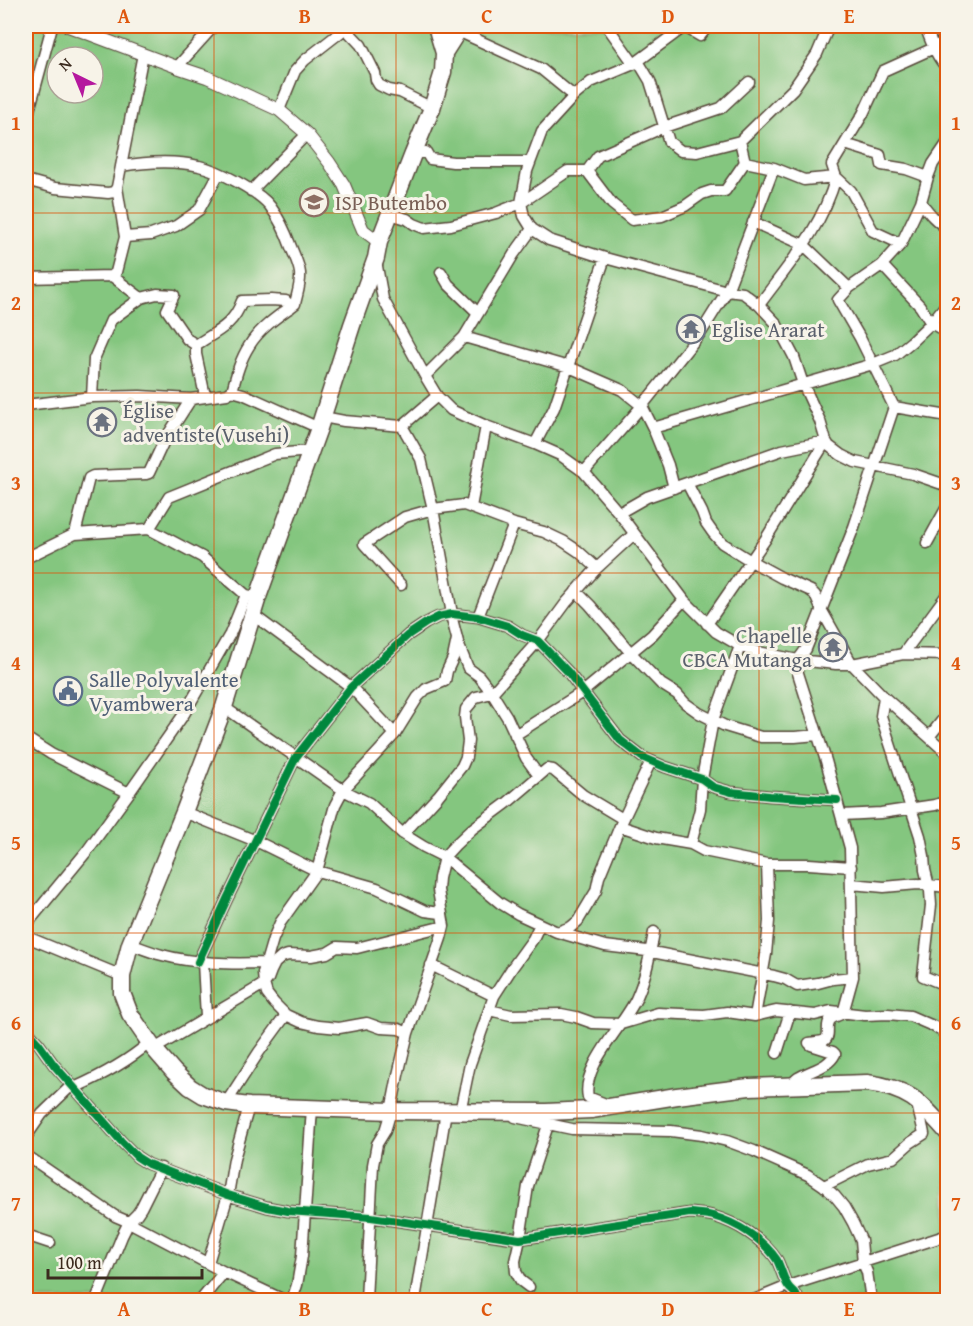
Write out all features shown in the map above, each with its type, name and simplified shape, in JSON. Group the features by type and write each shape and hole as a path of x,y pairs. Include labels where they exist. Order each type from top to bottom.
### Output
{"highway":[{"path":"436,26 444,53 443,72 432,108 412,154 377,250 311,452 252,596 252,614 224,707 130,944 122,976 122,993 130,1014 152,1046 190,1087 203,1095 226,1103 249,1106 391,1111 546,1112 591,1110 749,1087 874,1084 902,1091 917,1100 948,1133"},
{"path":"444,53 458,28"}],"street":[{"path":"26,122 30,87 52,26"},
{"path":"68,26 207,77 279,110 307,134 344,185 363,230 377,250 383,299 437,396 451,410 560,455 584,472 619,513 684,600 721,636 753,651 798,660 836,664 852,664 903,654 948,656"},
{"path":"177,67 214,26"},
{"path":"607,26 650,81 669,142 681,151 697,152 740,141 793,89 817,54 829,26"},
{"path":"708,26 700,36 684,26 636,62 591,82 574,96 542,131 531,162 521,203 524,216 532,228 549,240 605,258 727,291 743,293 759,305 776,323 794,357 803,384 820,421 825,441 834,450 847,459 864,465 913,474 948,486"},
{"path":"925,26 934,48 948,69"},
{"path":"279,110 295,71 345,27 361,45 380,85 432,108"},
{"path":"458,28 541,69 574,96"},
{"path":"901,244 873,231 851,191 836,177 832,165 863,114 883,71 934,48 948,38"},
{"path":"26,278 111,276 116,272 125,237 117,187 143,54"},
{"path":"587,171 598,156 664,127 721,108 749,82"},
{"path":"251,191 307,134"},
{"path":"587,171 612,204 632,220 662,216 685,206 702,194 711,191 725,191 745,162 740,141"},
{"path":"790,1086 799,1077 835,1057 833,1052 810,1043 826,1039 828,1021 843,1013 853,977 850,848 797,670 798,660 806,649 822,611 854,527 894,407 860,338 838,300 849,288 882,265 901,244 921,202 933,164 948,142"},
{"path":"845,144 880,154 882,165 906,168 928,177"},
{"path":"412,154 426,152 430,159 453,162 531,162"},
{"path":"745,162 774,168 804,180 836,177"},
{"path":"26,405 92,397 140,396 191,399 227,394 231,391 249,346 261,332 295,304 300,270 286,233 269,205 238,182 199,166 144,163 121,166"},
{"path":"584,472 642,406 702,331 727,291 774,168"},
{"path":"390,214 407,219 423,228 451,225 496,213 521,203 568,171 587,171"},
{"path":"125,237 151,235 176,226 199,210 219,173"},
{"path":"759,305 804,245 830,197 836,177"},
{"path":"26,180 56,188 108,194 114,192 117,187"},
{"path":"921,202 931,216 948,228"},
{"path":"753,222 804,245 849,288"},
{"path":"424,376 464,337 532,228"},
{"path":"535,444 554,408 605,258"},
{"path":"882,265 920,306 931,323 948,333"},
{"path":"441,272 448,284 478,313"},
{"path":"111,276 141,298"},
{"path":"92,397 94,359 111,320 141,298 157,294 174,295 167,310 187,339 196,345"},
{"path":"196,345 227,326 242,301 286,301 290,308"},
{"path":"653,428 873,364 895,355 931,323 948,302"},
{"path":"464,337 569,367 622,390 642,406 668,465 674,488"},
{"path":"196,345 205,396"},
{"path":"231,391 321,422 344,421 402,426 437,396"},
{"path":"75,534 89,478 149,473 164,441 191,399"},
{"path":"894,407 948,416"},
{"path":"402,426 421,459 433,509 452,619 468,668 479,676 492,693 507,717 526,758 539,776"},
{"path":"471,507 486,426"},
{"path":"619,513 647,497 687,483 782,450 825,441"},
{"path":"707,624 775,525 825,441"},
{"path":"149,529 169,498 275,454 311,452"},
{"path":"687,483 706,523 722,543 782,578 811,591 852,664 884,697 948,754"},
{"path":"401,585 364,544 405,517 433,509 464,505 514,524 544,532 578,551 597,568"},
{"path":"927,543 948,505"},
{"path":"478,617 514,524"},
{"path":"26,558 75,534 149,529 202,556 252,596 184,714 87,851 26,925"},
{"path":"403,834 462,766 468,741 466,709 476,697 492,693 538,641 576,591 634,534"},
{"path":"576,591 661,684 677,694 685,703 713,720 761,737 817,735"},
{"path":"903,654 948,593"},
{"path":"515,735 584,691 652,635 684,600"},
{"path":"252,614 351,687 395,734"},
{"path":"206,1017 200,962 296,758 351,687 408,635 438,617 452,614 478,617 507,626 538,641 584,691 620,740 642,757 702,779 712,787 731,792 837,800"},
{"path":"408,1033 367,1023 339,1029 301,1022 286,1015 267,993 263,973 280,923 317,871 334,805 344,790 395,734 418,697 426,689 445,681 457,639"},
{"path":"691,844 700,809 702,779 713,720 740,646"},
{"path":"884,697 882,716 920,836 932,905 923,976 948,986"},
{"path":"224,707 296,758 369,804 403,834 444,856 500,903 557,932 605,946 651,952 785,979 797,986 853,977"},
{"path":"929,737 948,713"},
{"path":"26,738 51,754 129,793"},
{"path":"557,932 572,927 578,921 596,891 599,877 621,823 651,761"},
{"path":"366,1300 373,1165 377,1144 385,1131 408,1033 444,926 438,890 444,856 472,829 523,791 547,769 554,770 621,823 656,838 691,844 704,851 766,864 851,867"},
{"path":"842,815 881,813 948,801"},
{"path":"184,812 255,841 317,871 377,888 425,911 441,913"},
{"path":"755,1016 766,954 769,921 766,864"},
{"path":"851,884 884,887 918,884 948,887"},
{"path":"415,1300 428,1225 453,1111 494,996 533,939 540,924"},
{"path":"26,1137 42,1114 73,1087 97,1078 264,984 275,963 282,957 288,955 311,957 327,953 337,947 357,948 444,926"},
{"path":"614,1107 586,1094 601,1051 629,1012 636,998 645,976 654,932"},
{"path":"26,935 122,976"},
{"path":"130,944 161,955 200,962 266,963"},
{"path":"431,966 494,996"},
{"path":"489,1010 511,1015 561,1014 592,1023 621,1024 658,1013 704,1015 727,1012 755,1016 776,1011 815,1015 831,1011 865,1015 888,1014 910,1016 948,1035"},
{"path":"777,1053 790,1012"},
{"path":"226,1103 286,1015"},
{"path":"26,1030 73,1087 137,1157 148,1164 228,1195 267,1207 305,1213 371,1217 520,1239 690,1213 712,1215 751,1234 767,1247 777,1260 788,1286 794,1291 798,1300"},
{"path":"824,1186 868,1164 892,1158 924,1134 917,1100"},
{"path":"208,1263 228,1195 234,1159 249,1106"},
{"path":"292,1300 302,1256 312,1108"},
{"path":"488,1111 572,1129 671,1131 702,1135 727,1141 791,1167 824,1186 844,1207 861,1240 863,1263 867,1272 871,1300"},
{"path":"529,1287 521,1281 516,1272 515,1261 528,1186 548,1125"},
{"path":"26,1155 115,1216 284,1300"},
{"path":"96,1300 129,1222 141,1208 161,1168"},
{"path":"26,1235 50,1243"},
{"path":"754,1300 788,1286 948,1235"},
{"path":"201,1300 224,1272"},
{"path":"26,1299 30,1300"}],"green space":[{"path":"26,26 947,26 947,1300 26,1300"}],"cycle path":[{"path":"198,962 296,757 351,687 408,635 438,617 452,614 478,617 508,626 538,641 568,672 620,740 642,757 702,779 713,787 731,792 837,800"},
{"path":"26,1030 54,1065 137,1157 148,1164 228,1195 288,1211 371,1217 520,1239 690,1213 708,1215 740,1227 764,1245 777,1260 787,1283 798,1300"}],"place":[{"name":"ISP Butembo","path":"314,202"},
{"name":"Eglise Ararat","path":"691,329"},
{"name":"Église adventiste(Vusehi)","path":"102,422"},
{"name":"Chapelle CBCA Mutanga","path":"833,647"},
{"name":"Salle Polyvalente Vyambwera","path":"68,691"}]}
